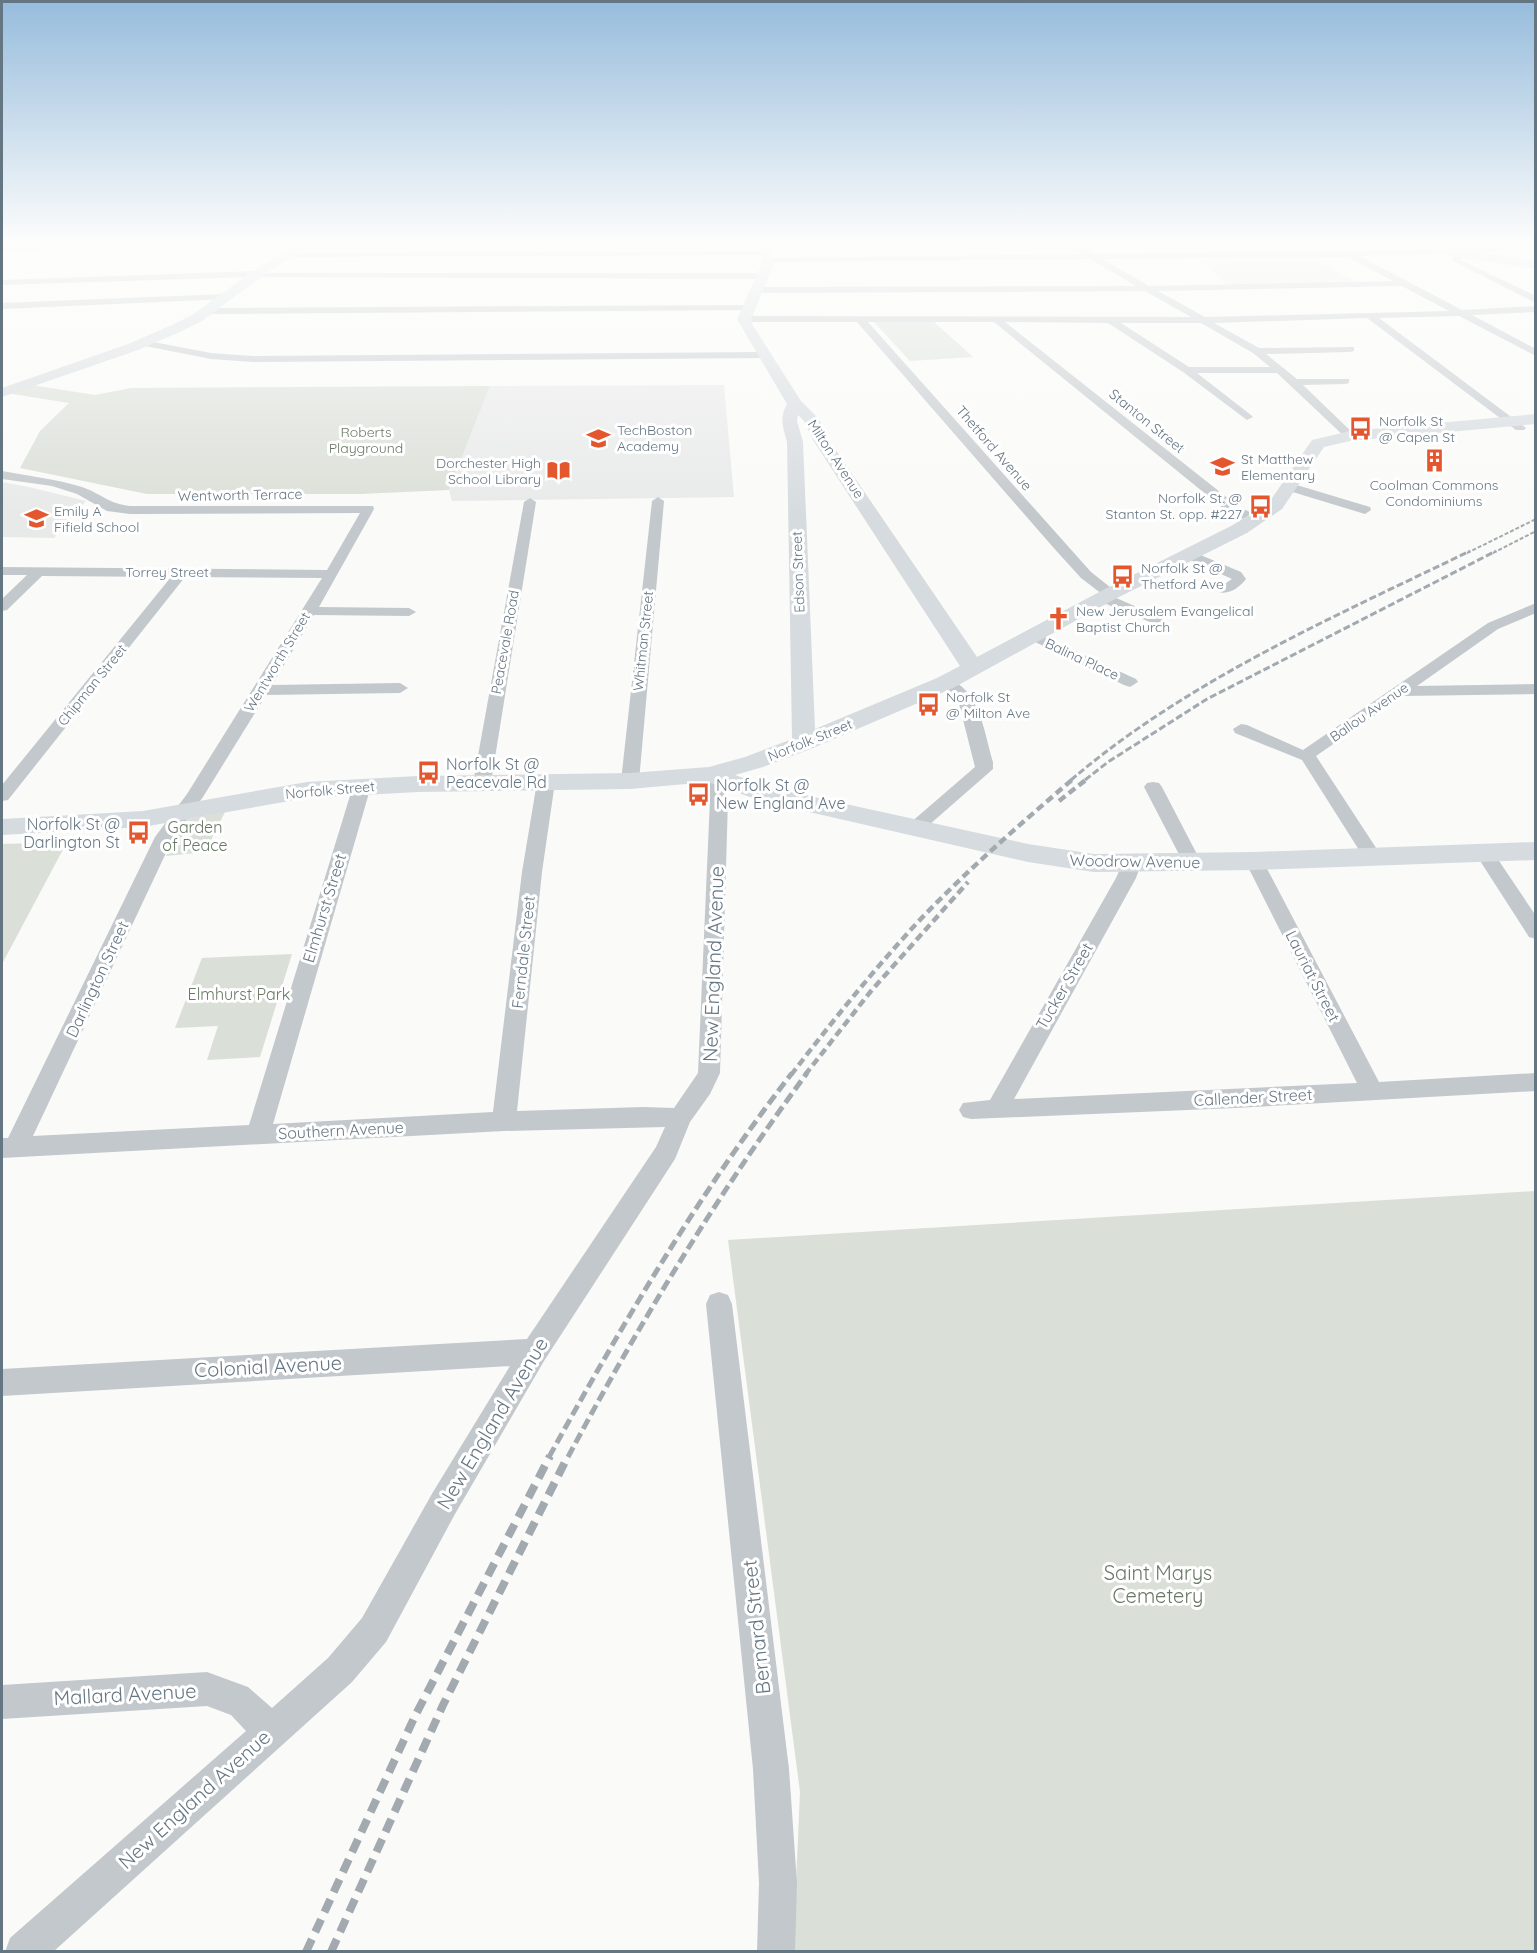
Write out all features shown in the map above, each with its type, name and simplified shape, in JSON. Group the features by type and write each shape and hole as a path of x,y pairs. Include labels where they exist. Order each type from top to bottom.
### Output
{"street":[{"path":"2,393 9,385 143,343 165,333"},
{"name":"Milton Avenue","path":"751,333 765,355 792,419 815,425 821,440 973,668"},
{"name":"Thetford Avenue","path":"872,333 1086,575 1107,596 1157,621"},
{"name":"Stanton Street","path":"1013,333 1234,510 1256,520"},
{"path":"1131,333 1187,370 1247,417"},
{"path":"1227,333 1257,351 1281,370 1350,436"},
{"path":"1395,333 1522,422"},
{"path":"1499,333 1536,353"},
{"path":"143,343 211,356 254,359 765,355"},
{"path":"1257,351 1350,349"},
{"path":"1187,370 1281,370"},
{"path":"1294,382 1345,381"},
{"path":"792,419 804,435 815,425"},
{"name":"Edson Street","path":"792,419 795,442 804,743"},
{"name":"Norfolk Street","path":"2,827 110,822 181,813 307,790 362,786 630,781 710,774 754,762 804,743 945,683 1107,596 1256,520 1276,505 1318,444 1350,436 1522,422"},
{"name":"Wentworth Terrace","path":"2,475 52,483 81,491 111,507 156,511 368,508"},
{"path":"1290,487 1365,510"},
{"name":"Whitman Street","path":"630,781 658,501"},
{"name":"Peacevale Road","path":"482,783 530,502"},
{"name":"Wentworth Street","path":"181,813 194,797 261,690 332,574 368,508"},
{"path":"1191,555 1236,575 1239,579 1237,582 1224,589"},
{"name":"Torrey Street","path":"2,571 332,574"},
{"path":"2,607 39,571"},
{"name":"Chipman Street","path":"2,796 182,572"},
{"name":"Ballou Avenue","path":"1307,755 1493,626 1536,606"},
{"path":"308,611 409,612"},
{"name":"Balina Place","path":"1034,636 1130,682"},
{"path":"915,828 984,769 984,762 965,698 945,683"},
{"path":"261,690 400,688"},
{"path":"1399,691 1536,689"},
{"path":"1241,729 1307,755 1373,857"},
{"name":"Woodrow Avenue","path":"710,774 761,793 1064,860 1131,864 1536,851"},
{"name":"New England Avenue","path":"24,1952 340,1670 374,1630 444,1503 534,1352 666,1152 680,1118 702,1088 709,1073 719,799 710,774"},
{"name":"Ferndale Street","path":"504,1121 532,872 546,782"},
{"name":"Elmhurst Street","path":"258,1135 362,786"},
{"path":"1153,787 1192,862"},
{"name":"Darlington Street","path":"9,1148 164,837 181,813"},
{"path":"1484,853 1536,932"},
{"name":"Lauriat Street","path":"1254,861 1372,1090"},
{"name":"Tucker Street","path":"997,1109 1126,878 1131,864"},
{"name":"Callender Street","path":"971,1110 1235,1099 1536,1082"},
{"name":"Southern Avenue","path":"9,1148 504,1121 643,1116 680,1118"},
{"name":"Bernard Street","path":"719,1304 771,1769 778,1883 776,1952"},
{"name":"Colonial Avenue","path":"2,1382 534,1352"},
{"name":"Mallard Avenue","path":"2,1702 207,1689 235,1696 248,1706 269,1731"}],"shaded area":[{"name":"TechBoston Academy","path":"724,385 734,497 452,501 449,490 490,386"},
{"name":"Emily A Fifield School","path":"2,482 86,501 54,538 2,537"}],"green space":[{"path":"884,333 946,333 973,357 910,361"},
{"name":"Roberts Playground","path":"25,384 95,395 131,388 490,386 449,490 361,494 147,494 20,468 40,431 69,403 6,393"},
{"name":"Garden of Peace","path":"225,812 205,852 166,856 184,820"},
{"path":"67,842 2,964 2,844"},
{"name":"Elmhurst Park","path":"292,954 260,1057 207,1060 218,1026 175,1028 202,958"},
{"name":"Saint Marys Cemetery","path":"1535,1191 1535,1951 793,1951 800,1792 728,1240"}],"railway":[{"path":"1467,553 1536,519"},
{"path":"1493,553 1536,531"},
{"path":"1071,780 1116,744 1213,681 1315,626 1470,551"},
{"path":"1085,780 1108,762 1207,699 1496,551"},
{"path":"791,1075 852,998 916,924 973,867 1073,779"},
{"path":"1059,801 1087,779"},
{"path":"805,1075 871,991 968,882"},
{"path":"549,1457 633,1309 693,1212 792,1073"},
{"path":"568,1457 680,1261 742,1166 807,1073"},
{"path":"306,1952 415,1716 550,1456"},
{"path":"331,1952 443,1705 568,1456"}],"place":[{"name":"Norfolk St @ Capen St","path":"1361,429"},
{"name":"TechBoston Academy","path":"599,438"},
{"name":"Coolman Commons Condominiums","path":"1434,461"},
{"name":"St Matthew Elementary","path":"1223,467"},
{"name":"Dorchester High School Library","path":"559,471"},
{"name":"Norfolk St. @ Stanton St. opp. #227","path":"1260,506"},
{"name":"Emily A Fifield School","path":"36,519"},
{"name":"Norfolk St @ Thetford Ave","path":"1123,576"},
{"name":"New Jerusalem Evangelical Baptist Church","path":"1058,619"},
{"name":"Norfolk St @ Milton Ave","path":"928,705"},
{"name":"Norfolk St @ Peacevale Rd","path":"428,773"},
{"name":"Norfolk St @ New England Ave","path":"698,794"},
{"name":"Norfolk St @ Darlington St","path":"138,833"}]}
